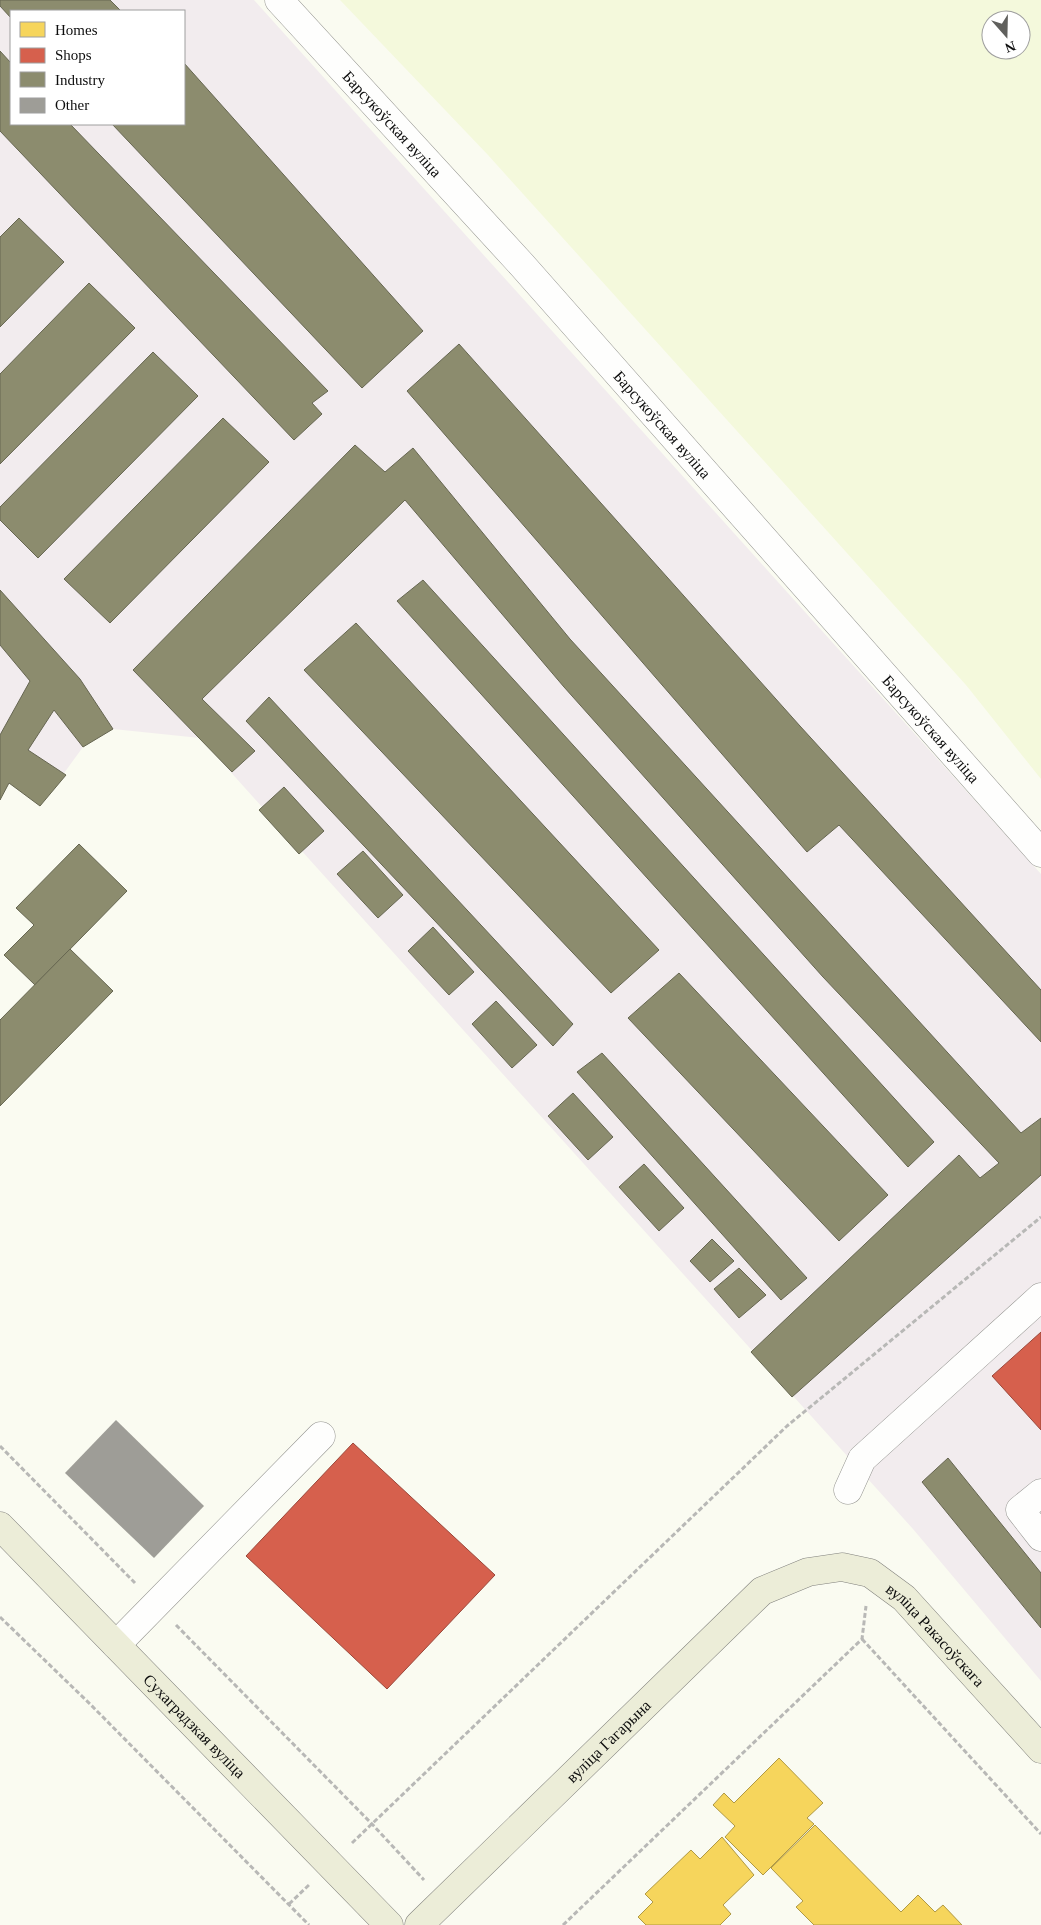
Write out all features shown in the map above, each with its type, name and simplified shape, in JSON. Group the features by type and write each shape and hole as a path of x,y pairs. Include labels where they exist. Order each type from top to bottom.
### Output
{"main road":[{"name":"Сухаградзкая вуліца","path":"0,1526 389,1925"},
{"name":"вуліца Ракасоўскага","path":"808,1572 842,1567 870,1572 904,1598 1041,1749"},
{"name":"вуліца Гагарына","path":"419,1925 762,1591 808,1572"}],"lane":[{"name":"Барсукоўская вуліца","path":"279,0 522,265 1041,853"},
{"path":"848,1490 862,1459 1041,1297"},
{"path":"116,1645 321,1436"},
{"path":"1041,1493 1020,1510 1041,1537"}],"path":[{"path":"289,1904 787,1426 1041,1217"},
{"path":"0,1446 372,1824 444,1902"},
{"path":"563,1925 862,1639 870,1572"},
{"path":"0,1617 90,1704 309,1925"},
{"path":"862,1639 1041,1834"}],"shaded area":[{"path":"0,0 254,0 1041,874 1041,1681 913,1529 200,738 113,729 83,747 40,806 9,783 0,800"}],"green space":[{"path":"340,0 1041,0 1041,779 966,685 488,155"}],"building: Homes":[{"path":"779,1758 823,1803 807,1818 814,1824 763,1875 725,1837 735,1826 713,1805 724,1793 734,1803"},
{"path":"815,1825 901,1912 918,1895 935,1912 943,1905 962,1925 814,1925 796,1907 803,1901 771,1868"},
{"path":"722,1837 754,1875 723,1905 731,1914 720,1925 646,1925 638,1917 653,1902 645,1894 691,1850 700,1859"}],"building: Shops":[{"path":"1041,1332 1041,1430 992,1376"},
{"path":"353,1443 495,1575 387,1689 246,1556"}],"building: Industry":[{"path":"0,0 110,0 120,10 10,10 10,17 0,6"},
{"path":"0,51 10,62 10,125 71,125 328,391 312,403 322,414 294,440 0,131"},
{"path":"185,64 423,331 362,388 113,125 185,125"},
{"path":"19,218 64,262 0,327 0,237"},
{"path":"89,283 135,328 0,464 0,374"},
{"path":"459,344 800,726 1041,990 1041,1042 839,825 807,852 407,391"},
{"path":"153,352 198,396 38,558 0,520 0,507"},
{"path":"223,418 269,462 110,623 64,579"},
{"path":"355,445 385,472 413,448 570,639 1021,1133 1041,1118 1041,1175 792,1397 751,1352 959,1155 980,1178 999,1163 823,977 564,687 405,500 202,699 255,751 232,772 133,670"},
{"path":"423,580 934,1142 908,1167 397,601"},
{"path":"0,590 80,679 113,729 83,747 54,710 28,750 66,775 40,806 9,783 0,800 0,735 30,681 0,645"},
{"path":"356,623 659,950 611,993 304,670"},
{"path":"269,697 573,1024 553,1046 246,721"},
{"path":"284,787 324,831 299,854 259,810"},
{"path":"79,844 127,891 35,985 4,955 34,925 16,908"},
{"path":"363,851 403,895 378,918 337,874"},
{"path":"433,927 474,972 449,995 408,951"},
{"path":"70,949 113,991 0,1106 0,1020"},
{"path":"679,973 888,1195 839,1241 628,1018"},
{"path":"496,1001 537,1045 512,1068 472,1024"},
{"path":"602,1053 807,1278 781,1300 577,1072"},
{"path":"573,1093 613,1137 588,1160 548,1116"},
{"path":"644,1164 684,1208 659,1231 619,1187"},
{"path":"712,1239 734,1261 710,1282 690,1261"},
{"path":"739,1268 766,1295 739,1318 714,1289"},
{"path":"948,1458 1041,1573 1041,1628 922,1482"}],"building: Other":[{"path":"116,1420 204,1506 154,1558 65,1473"}]}
